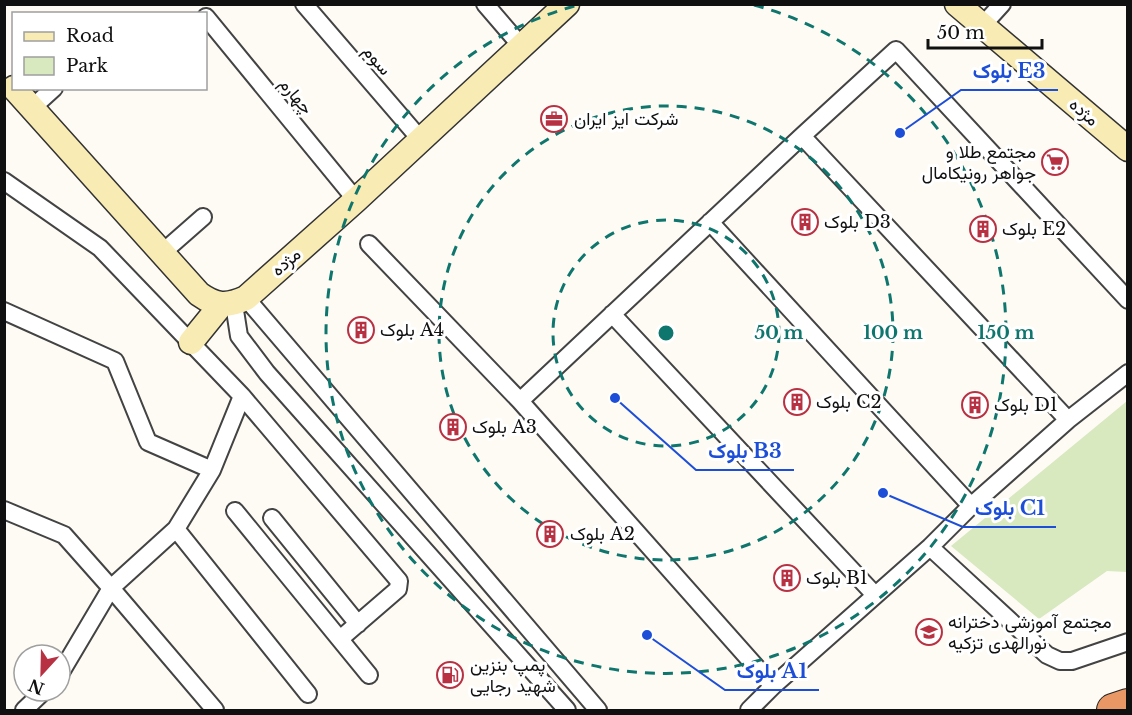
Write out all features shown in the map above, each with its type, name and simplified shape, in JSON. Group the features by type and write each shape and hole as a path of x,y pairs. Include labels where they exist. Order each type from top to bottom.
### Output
{"highway":[{"path":"1113,711 1128,705"}],"main road":[{"name":"مژده","path":"191,342 234,302 356,200 567,4"},
{"name":"مژده","path":"957,4 1128,149"},
{"path":"16,90 199,294 209,302 234,302"}],"street":[{"name":"سوم","path":"304,4 421,140"},
{"path":"485,4 522,47"},
{"path":"983,25 1002,4"},
{"name":"چهارم","path":"207,18 356,200"},
{"path":"520,401 896,50 1128,300"},
{"path":"32,108 52,90"},
{"path":"802,136 1068,420"},
{"path":"4,181 100,248 242,396 399,581 398,589 340,639"},
{"path":"162,253 203,217"},
{"path":"710,222 971,506"},
{"path":"369,244 520,401 773,686"},
{"path":"234,302 239,336 267,373 567,711"},
{"path":"234,302 597,711"},
{"path":"4,311 115,361 148,442 212,470"},
{"path":"612,314 875,595"},
{"path":"749,711 773,686 930,548 971,506 1068,420 1128,373"},
{"path":"72,654 111,588 176,529 212,470 242,396"},
{"path":"4,510 64,535 214,711"},
{"path":"235,511 369,675"},
{"path":"272,518 358,624"},
{"path":"176,529 308,694"},
{"path":"930,548 1047,655 1060,661 1072,661 1128,642"}],"green space":[{"path":"1127,401 1127,572 1107,571 1039,619 951,546"}],"place":[{"name":"شرکت ایز ایران","path":"554,119"},
{"name":"بلوک E3","path":"900,133"},
{"name":"مجتمع طلا و جواهر رونیکامال","path":"1055,162"},
{"name":"بلوک D3","path":"805,222"},
{"name":"بلوک E2","path":"983,229"},
{"name":"بلوک A4","path":"361,330"},
{"name":"بلوک B3","path":"615,398"},
{"name":"بلوک C2","path":"797,402"},
{"name":"بلوک D1","path":"975,405"},
{"name":"بلوک A3","path":"453,427"},
{"name":"بلوک C1","path":"883,493"},
{"name":"بلوک A2","path":"550,534"},
{"name":"بلوک B1","path":"787,578"},
{"name":"مجتمع آموزشی دخترانه نورالهدی تزکیه","path":"929,632"},
{"name":"بلوک A1","path":"647,635"},
{"name":"پمپ بنزین شهید رجایی","path":"450,675"}]}
